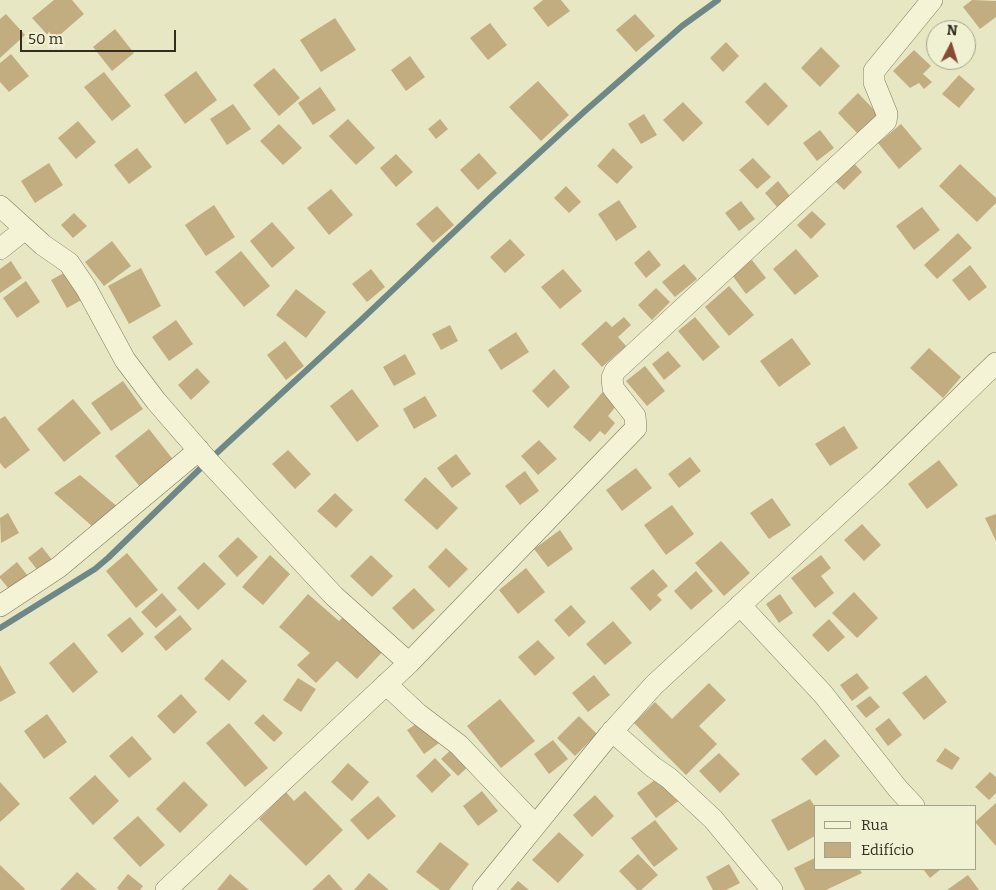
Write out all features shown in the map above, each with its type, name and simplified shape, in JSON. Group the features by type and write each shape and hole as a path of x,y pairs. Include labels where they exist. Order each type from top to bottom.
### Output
{"street":[{"path":"166,890 408,663 636,428 635,416 613,388 612,378 615,371 886,122 887,114 874,82 874,70 932,0"},
{"path":"0,206 43,245 69,263 86,288 125,360 156,401 199,450 334,596 408,663"},
{"path":"0,249 25,229"},
{"path":"483,890 612,731 654,685 878,478 996,363"},
{"path":"0,606 59,567 199,450"},
{"path":"740,605 823,694 898,789 913,805"},
{"path":"386,684 417,713 459,745 535,825"},
{"path":"612,731 653,767 669,778 713,819 772,890"}],"building":[{"path":"54,0 72,0 84,14 53,41 32,18"},
{"path":"543,0 561,0 570,11 548,27 533,8"},
{"path":"972,0 996,1 996,17 980,29 976,24 976,20 973,20 963,7"},
{"path":"6,14 25,35 0,58 0,19"},
{"path":"635,14 655,36 636,52 616,30"},
{"path":"335,18 356,50 321,72 300,40"},
{"path":"490,23 507,45 488,60 470,38"},
{"path":"115,29 134,53 112,71 93,47"},
{"path":"726,42 739,56 723,72 710,58"},
{"path":"821,47 840,66 820,87 801,68"},
{"path":"914,50 926,61 927,70 923,74 932,82 924,89 919,83 910,88 893,71"},
{"path":"11,54 29,76 9,92 0,82 0,63"},
{"path":"410,56 425,77 406,91 391,70"},
{"path":"274,68 300,98 279,116 253,85"},
{"path":"196,71 217,100 185,124 164,95"},
{"path":"104,72 131,106 112,121 84,87"},
{"path":"959,75 975,89 959,108 942,94"},
{"path":"538,81 569,115 541,141 509,107"},
{"path":"765,82 788,106 768,126 745,102"},
{"path":"320,87 336,110 313,125 298,103"},
{"path":"858,93 878,114 858,134 838,113"},
{"path":"683,102 703,123 683,142 663,120"},
{"path":"233,104 251,129 227,145 210,119"},
{"path":"644,114 657,135 641,144 628,124"},
{"path":"348,119 375,148 356,165 329,136"},
{"path":"440,119 448,129 436,139 428,129"},
{"path":"78,121 96,142 76,159 58,138"},
{"path":"279,124 302,148 283,165 260,141"},
{"path":"901,124 922,149 899,169 878,143"},
{"path":"820,130 834,148 817,161 803,143"},
{"path":"137,148 152,167 129,184 114,165"},
{"path":"613,148 633,167 617,184 597,166"},
{"path":"479,153 497,173 478,190 460,170"},
{"path":"396,154 413,172 396,187 380,168"},
{"path":"753,158 771,177 757,189 739,170"},
{"path":"851,160 862,172 844,190 832,178"},
{"path":"49,163 63,185 35,203 21,181"},
{"path":"960,164 996,198 996,203 977,222 939,186"},
{"path":"778,181 790,196 777,207 765,193"},
{"path":"566,186 581,202 569,213 554,198"},
{"path":"331,189 353,215 329,235 307,208"},
{"path":"619,200 637,227 616,241 598,214"},
{"path":"741,201 755,219 739,231 725,213"},
{"path":"214,205 235,237 206,256 185,225"},
{"path":"437,206 454,225 433,243 416,224"},
{"path":"922,207 940,230 914,250 896,226"},
{"path":"812,211 826,224 811,239 797,225"},
{"path":"74,213 87,226 73,238 61,225"},
{"path":"272,222 295,248 272,268 250,241"},
{"path":"958,233 972,248 937,279 924,265"},
{"path":"510,239 525,255 505,273 490,257"},
{"path":"112,241 131,266 104,286 85,262"},
{"path":"796,249 819,276 795,295 773,269"},
{"path":"649,250 661,265 646,278 634,263"},
{"path":"241,251 270,286 244,307 215,272"},
{"path":"752,260 766,278 746,294 732,275"},
{"path":"11,261 22,278 0,293 0,269"},
{"path":"684,264 697,279 675,297 662,282"},
{"path":"970,265 987,287 969,301 952,280"},
{"path":"141,268 161,306 129,324 108,286"},
{"path":"71,269 87,297 67,308 51,280"},
{"path":"371,269 385,287 367,302 352,284"},
{"path":"563,269 582,291 560,309 541,287"},
{"path":"26,281 40,302 17,318 3,298"},
{"path":"729,286 754,315 729,336 705,307"},
{"path":"656,288 670,302 652,320 638,305"},
{"path":"296,289 326,312 306,338 276,315"},
{"path":"624,317 631,325 618,337 626,346 602,367 581,344 606,321 612,327"},
{"path":"695,317 720,347 703,361 678,331"},
{"path":"176,320 193,344 169,361 152,337"},
{"path":"450,325 458,341 441,350 432,334"},
{"path":"516,332 529,352 501,370 488,350"},
{"path":"792,338 811,364 779,387 760,361"},
{"path":"285,341 304,366 286,380 267,355"},
{"path":"929,348 961,377 943,398 910,368"},
{"path":"668,351 681,366 664,380 652,364"},
{"path":"405,354 416,374 394,386 383,367"},
{"path":"645,366 665,391 647,406 626,381"},
{"path":"197,368 210,382 191,400 178,385"},
{"path":"554,369 570,387 548,408 532,391"},
{"path":"123,381 143,409 111,431 91,403"},
{"path":"606,388 621,400 608,416 615,423 605,435 600,431 590,442 573,427"},
{"path":"352,389 379,426 357,442 330,406"},
{"path":"425,396 437,416 414,429 403,409"},
{"path":"73,399 101,433 64,462 37,429"},
{"path":"5,416 30,450 5,469 0,463 0,419"},
{"path":"844,426 858,448 830,466 815,444"},
{"path":"149,429 175,462 141,488 115,456"},
{"path":"539,440 557,459 538,475 521,456"},
{"path":"288,450 311,474 295,489 272,464"},
{"path":"456,454 471,474 452,488 437,468"},
{"path":"690,457 701,471 679,488 668,474"},
{"path":"939,460 958,485 927,509 908,484"},
{"path":"636,468 652,488 622,511 606,490"},
{"path":"525,471 539,491 520,505 505,486"},
{"path":"80,475 119,508 92,526 54,493"},
{"path":"425,477 458,508 437,530 404,500"},
{"path":"335,493 353,510 336,528 317,511"},
{"path":"772,498 791,525 769,539 750,513"},
{"path":"672,505 694,534 666,555 644,525"},
{"path":"8,513 19,533 1,543 0,518"},
{"path":"996,514 996,541 985,518"},
{"path":"862,524 881,545 864,561 844,540"},
{"path":"560,530 573,549 548,567 534,549"},
{"path":"238,537 258,557 237,577 218,556"},
{"path":"721,541 750,573 724,596 695,563"},
{"path":"42,547 56,565 42,576 28,558"},
{"path":"446,548 468,569 449,588 428,567"},
{"path":"127,553 158,590 136,608 106,571"},
{"path":"270,555 290,574 263,605 242,587"},
{"path":"371,555 393,576 372,597 350,576"},
{"path":"821,555 831,568 821,576 834,593 815,608 791,578"},
{"path":"17,562 31,580 13,594 0,576"},
{"path":"204,562 226,584 198,610 177,588"},
{"path":"526,568 545,592 518,614 499,590"},
{"path":"653,569 668,586 657,595 662,600 650,611 630,588"},
{"path":"696,571 713,591 691,610 674,591"},
{"path":"414,588 435,610 413,630 392,608"},
{"path":"854,592 878,618 857,638 832,613"},
{"path":"162,593 177,610 156,628 141,612"},
{"path":"308,594 339,621 350,610 388,646 357,679 337,661 316,683 297,665 310,653 279,627"},
{"path":"780,594 793,613 779,623 766,604"},
{"path":"571,605 586,622 569,637 554,620"},
{"path":"180,615 192,629 166,651 154,637"},
{"path":"130,617 144,634 122,653 107,635"},
{"path":"829,619 845,637 828,652 812,635"},
{"path":"613,621 632,643 605,665 586,644"},
{"path":"538,640 555,658 535,676 518,657"},
{"path":"74,642 98,672 73,693 49,663"},
{"path":"222,659 247,681 229,701 204,679"},
{"path":"0,665 16,693 0,702"},
{"path":"857,673 869,688 852,701 840,685"},
{"path":"594,675 610,695 588,712 572,693"},
{"path":"926,675 947,702 924,720 902,693"},
{"path":"298,678 316,689 301,712 283,700"},
{"path":"709,683 726,700 699,726 717,744 686,775 634,723 655,702 672,719"},
{"path":"181,694 197,712 174,734 157,716"},
{"path":"870,696 880,707 866,718 856,706"},
{"path":"500,699 535,741 501,768 467,726"},
{"path":"47,714 67,742 44,759 24,731"},
{"path":"263,714 283,733 274,742 254,723"},
{"path":"579,716 597,734 575,756 557,738"},
{"path":"889,718 902,735 888,746 875,729"},
{"path":"422,720 439,743 424,754 407,730"},
{"path":"229,723 268,768 245,787 206,743"},
{"path":"132,736 152,759 129,778 109,756"},
{"path":"825,739 840,756 816,776 801,759"},
{"path":"553,740 568,759 549,774 534,754"},
{"path":"456,745 472,763 458,776 441,759"},
{"path":"945,748 960,758 952,770 936,761"},
{"path":"719,753 740,774 720,793 699,771"},
{"path":"435,758 451,775 432,793 416,776"},
{"path":"348,763 369,782 352,801 331,782"},
{"path":"990,772 996,777 996,793 989,800 975,787"},
{"path":"663,774 681,799 656,818 637,793"},
{"path":"95,775 119,801 93,825 69,798"},
{"path":"184,781 208,805 180,833 156,809"},
{"path":"0,782 20,804 0,822"},
{"path":"305,791 343,830 306,866 259,819 286,792 294,801"},
{"path":"482,791 498,811 478,826 463,806"},
{"path":"595,795 614,816 592,837 573,815"},
{"path":"378,796 396,816 368,840 350,820"},
{"path":"810,799 814,805 814,837 788,851 771,820"},
{"path":"996,803 996,846 976,823"},
{"path":"138,816 165,845 140,867 113,838"},
{"path":"655,820 678,849 654,867 631,838"},
{"path":"559,832 584,855 558,883 532,860"},
{"path":"440,842 469,864 449,890 440,890 416,872"},
{"path":"638,854 658,875 641,890 637,890 619,871"},
{"path":"814,858 814,870 860,870 862,873 826,890 805,890 794,868"},
{"path":"729,864 740,883 726,890 713,890 706,877"},
{"path":"0,865 25,889 24,890 0,890"},
{"path":"924,870 940,870 930,878"},
{"path":"77,872 97,890 60,890"},
{"path":"369,873 389,890 354,890"},
{"path":"128,874 143,886 140,890 119,890 117,888"},
{"path":"230,874 249,890 217,890"},
{"path":"329,874 343,890 312,890"},
{"path":"968,875 979,890 947,890"},
{"path":"518,881 529,890 510,890"}],"waterway":[{"path":"0,628 95,569 108,558 208,461 492,196 682,26 718,0"}]}
